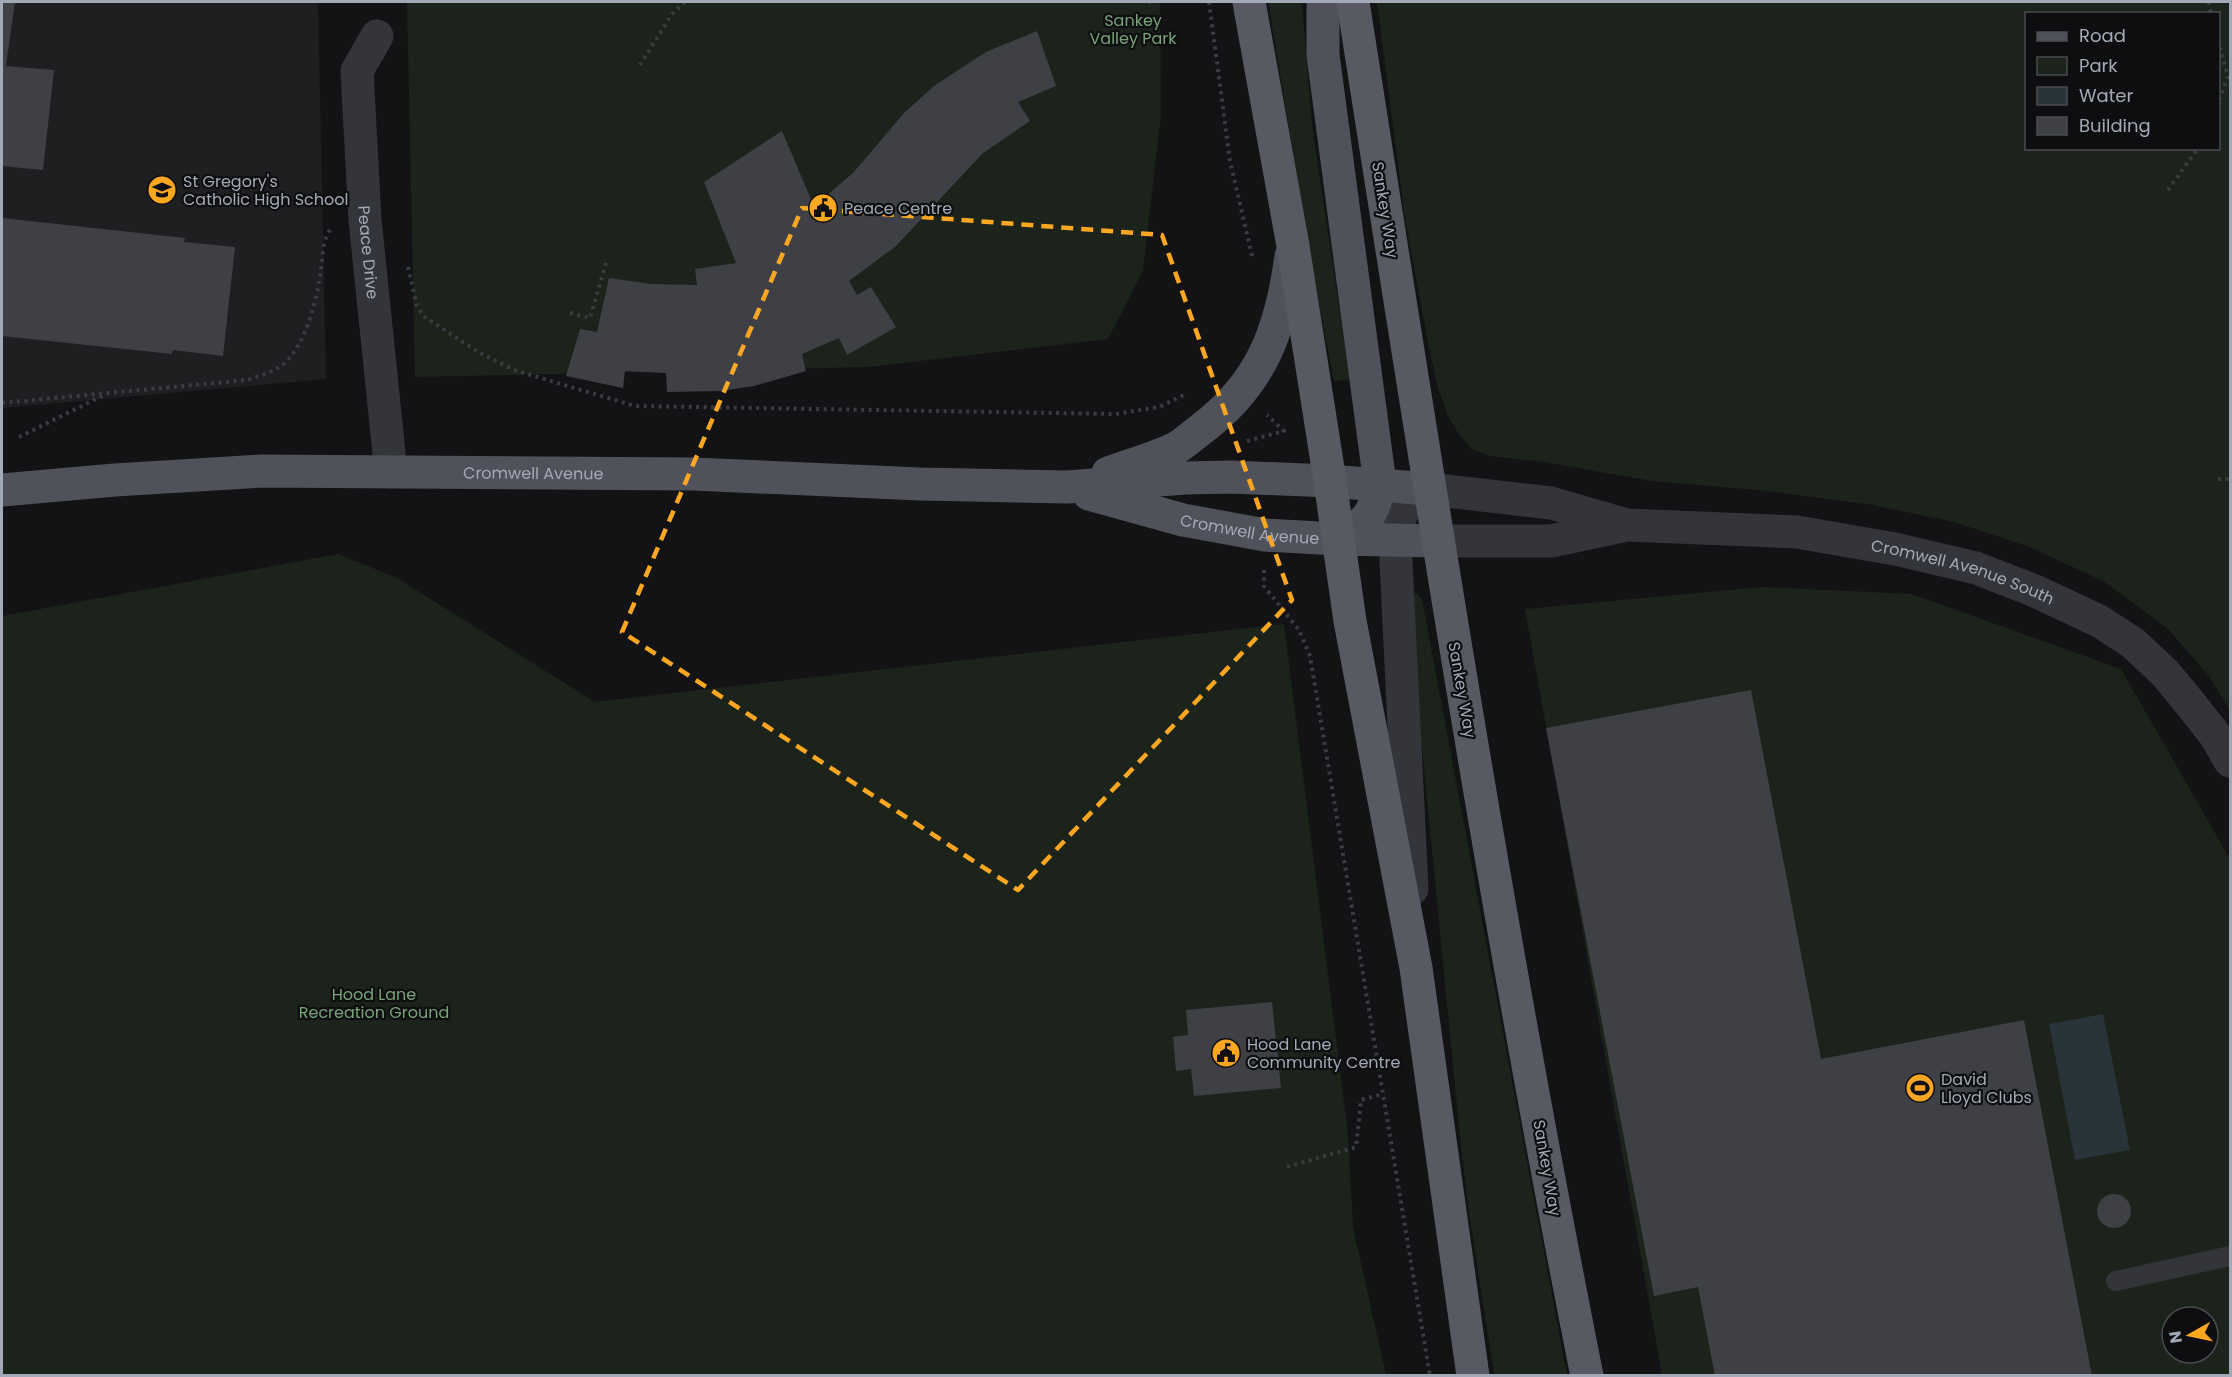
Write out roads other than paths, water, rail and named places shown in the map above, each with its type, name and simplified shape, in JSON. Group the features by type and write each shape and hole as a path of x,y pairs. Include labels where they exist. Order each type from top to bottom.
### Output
{"highway":[{"path":"1249,2 1293,246 1350,621 1416,968 1473,1376"},
{"name":"Sankey Way","path":"1353,2 1437,541 1491,860 1587,1376"}],"main road":[{"path":"1323,2 1323,55 1380,484 1375,506 1362,525 1337,539"},
{"path":"1067,487 1176,448 1221,415 1261,364 1276,330 1286,296 1293,246"},
{"name":"Cromwell Avenue","path":"2,490 262,471 693,474 920,484 1067,487 1185,478 1330,481 1429,489"},
{"name":"Cromwell Avenue","path":"1067,487 1183,520 1265,535 1437,541"}],"street":[{"name":"Peace Drive","path":"377,36 357,71 365,220 390,472"},
{"name":"Cromwell Avenue South","path":"1429,489 1551,503 1627,525 1797,532 1895,549 1976,568 2025,587 2098,621 2133,643 2165,673 2189,702 2215,735 2230,761"},
{"path":"1416,968 1395,541 1396,524 1404,508 1417,495 1429,489"},
{"name":"Cromwell Avenue South","path":"1437,541 1551,541 1627,525"}],"lane":[{"path":"2116,1281 2230,1256"}],"water":[{"path":"2103,1014 2130,1150 2075,1160 2049,1024"}],"place":[{"name":"St Gregory's Catholic High School","path":"162,190"},
{"name":"Peace Centre","path":"823,208"},
{"name":"Hood Lane Community Centre","path":"1226,1053"},
{"name":"David Lloyd Clubs","path":"1920,1088"}],"park label":[{"name":"Sankey Valley Park","path":"1133,29"},
{"name":"Hood Lane Recreation Ground","path":"374,1003"}]}
